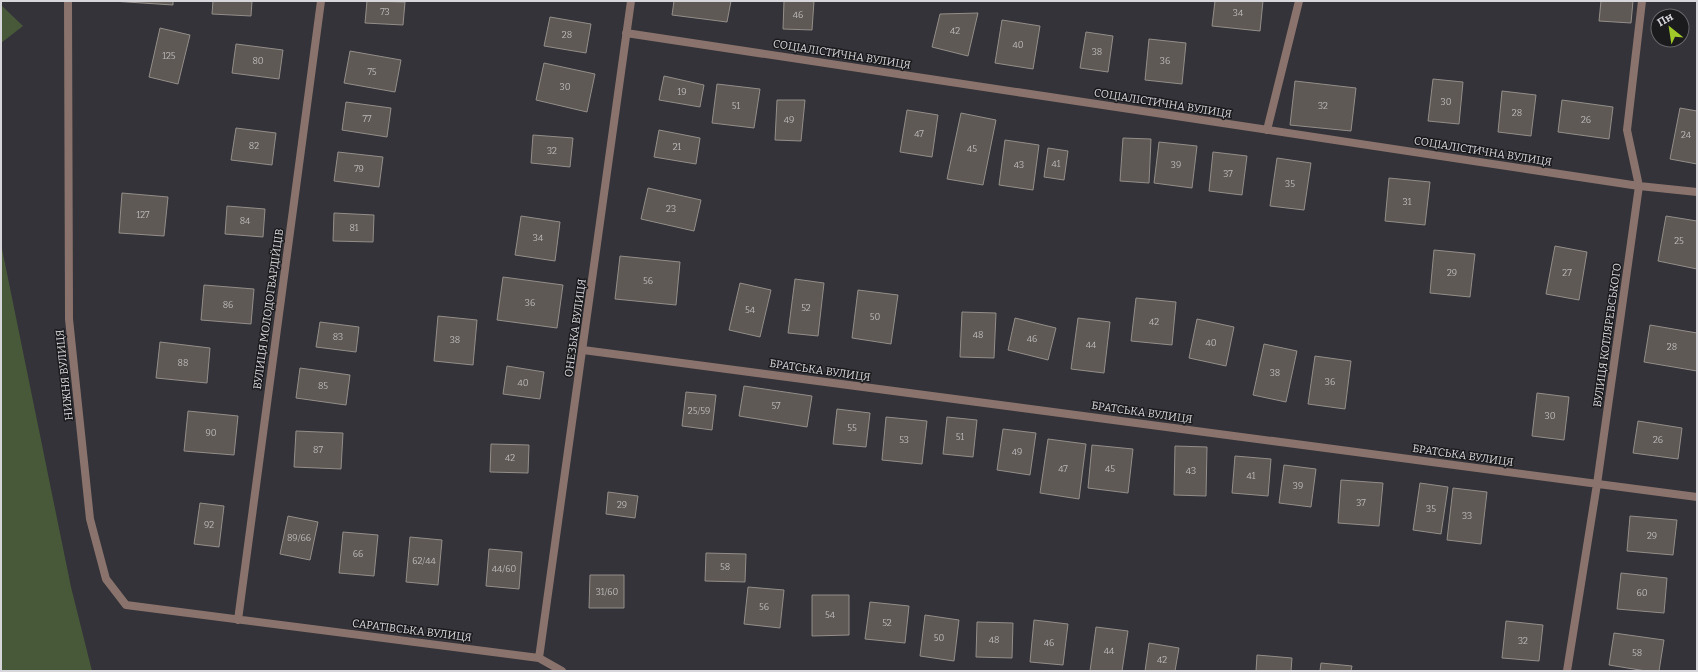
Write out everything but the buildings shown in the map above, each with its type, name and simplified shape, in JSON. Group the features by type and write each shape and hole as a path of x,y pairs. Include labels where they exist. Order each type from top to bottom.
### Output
{"street":[{"name":"НИЖНЯ ВУЛИЦЯ","path":"68,1 69,319 90,519 106,579 126,606 256,621"},
{"name":"ВУЛИЦЯ МОЛОДОГВАРДІЙЦІВ","path":"238,620 321,1"},
{"name":"ОНЕЗЬКА ВУЛИЦЯ","path":"539,658 631,1"},
{"path":"1267,130 1299,1"},
{"name":"ВУЛИЦЯ КОТЛЯРЕВСЬКОГО","path":"1567,671 1597,484 1639,186 1627,130 1642,1"},
{"name":"СОЦІАЛІСТИЧНА ВУЛИЦЯ","path":"626,33 1639,186 1697,192"},
{"name":"БРАТСЬКА ВУЛИЦЯ","path":"583,350 1697,497"},
{"name":"САРАТІВСЬКА ВУЛИЦЯ","path":"256,621 539,658 562,671"}],"green space":[{"path":"1,5 23,26 1,43"},
{"path":"1,244 71,587 92,671 1,671"}]}
